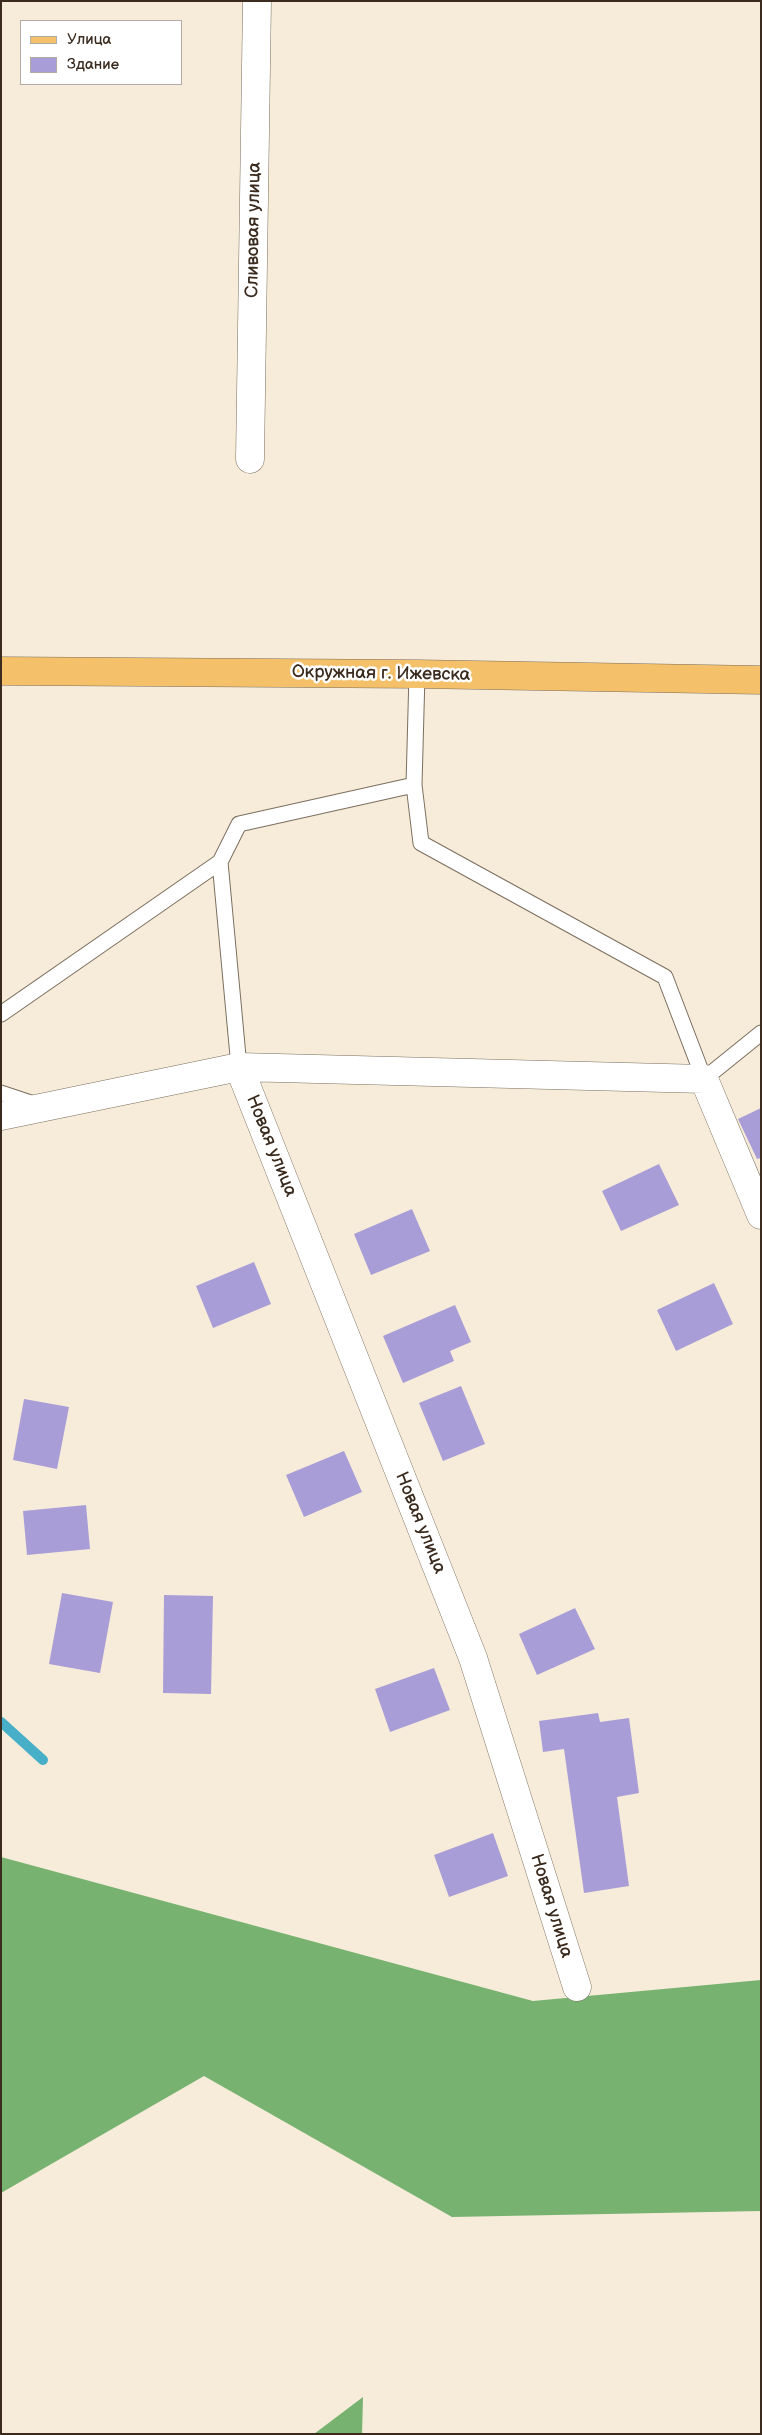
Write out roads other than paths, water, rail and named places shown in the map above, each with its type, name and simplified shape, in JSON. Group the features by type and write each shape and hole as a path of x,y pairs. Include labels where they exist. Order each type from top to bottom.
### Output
{"main road":[{"name":"Окружная г. Ижевска","path":"1,671 417,674 761,680"}],"street":[{"name":"Сливовая улица","path":"250,459 257,1"},
{"path":"1,1116 41,1106 239,1067 704,1079 761,1215"},
{"name":"Новая улица","path":"239,1067 473,1658 577,1987"}],"lane":[{"path":"417,674 414,785 421,843 665,977 704,1079 761,1033"},
{"path":"1,1014 220,862 239,824 414,785"},
{"path":"220,862 239,1067"},
{"path":"1,1093 41,1106"}],"waterway":[{"path":"1,1722 43,1760"}]}
